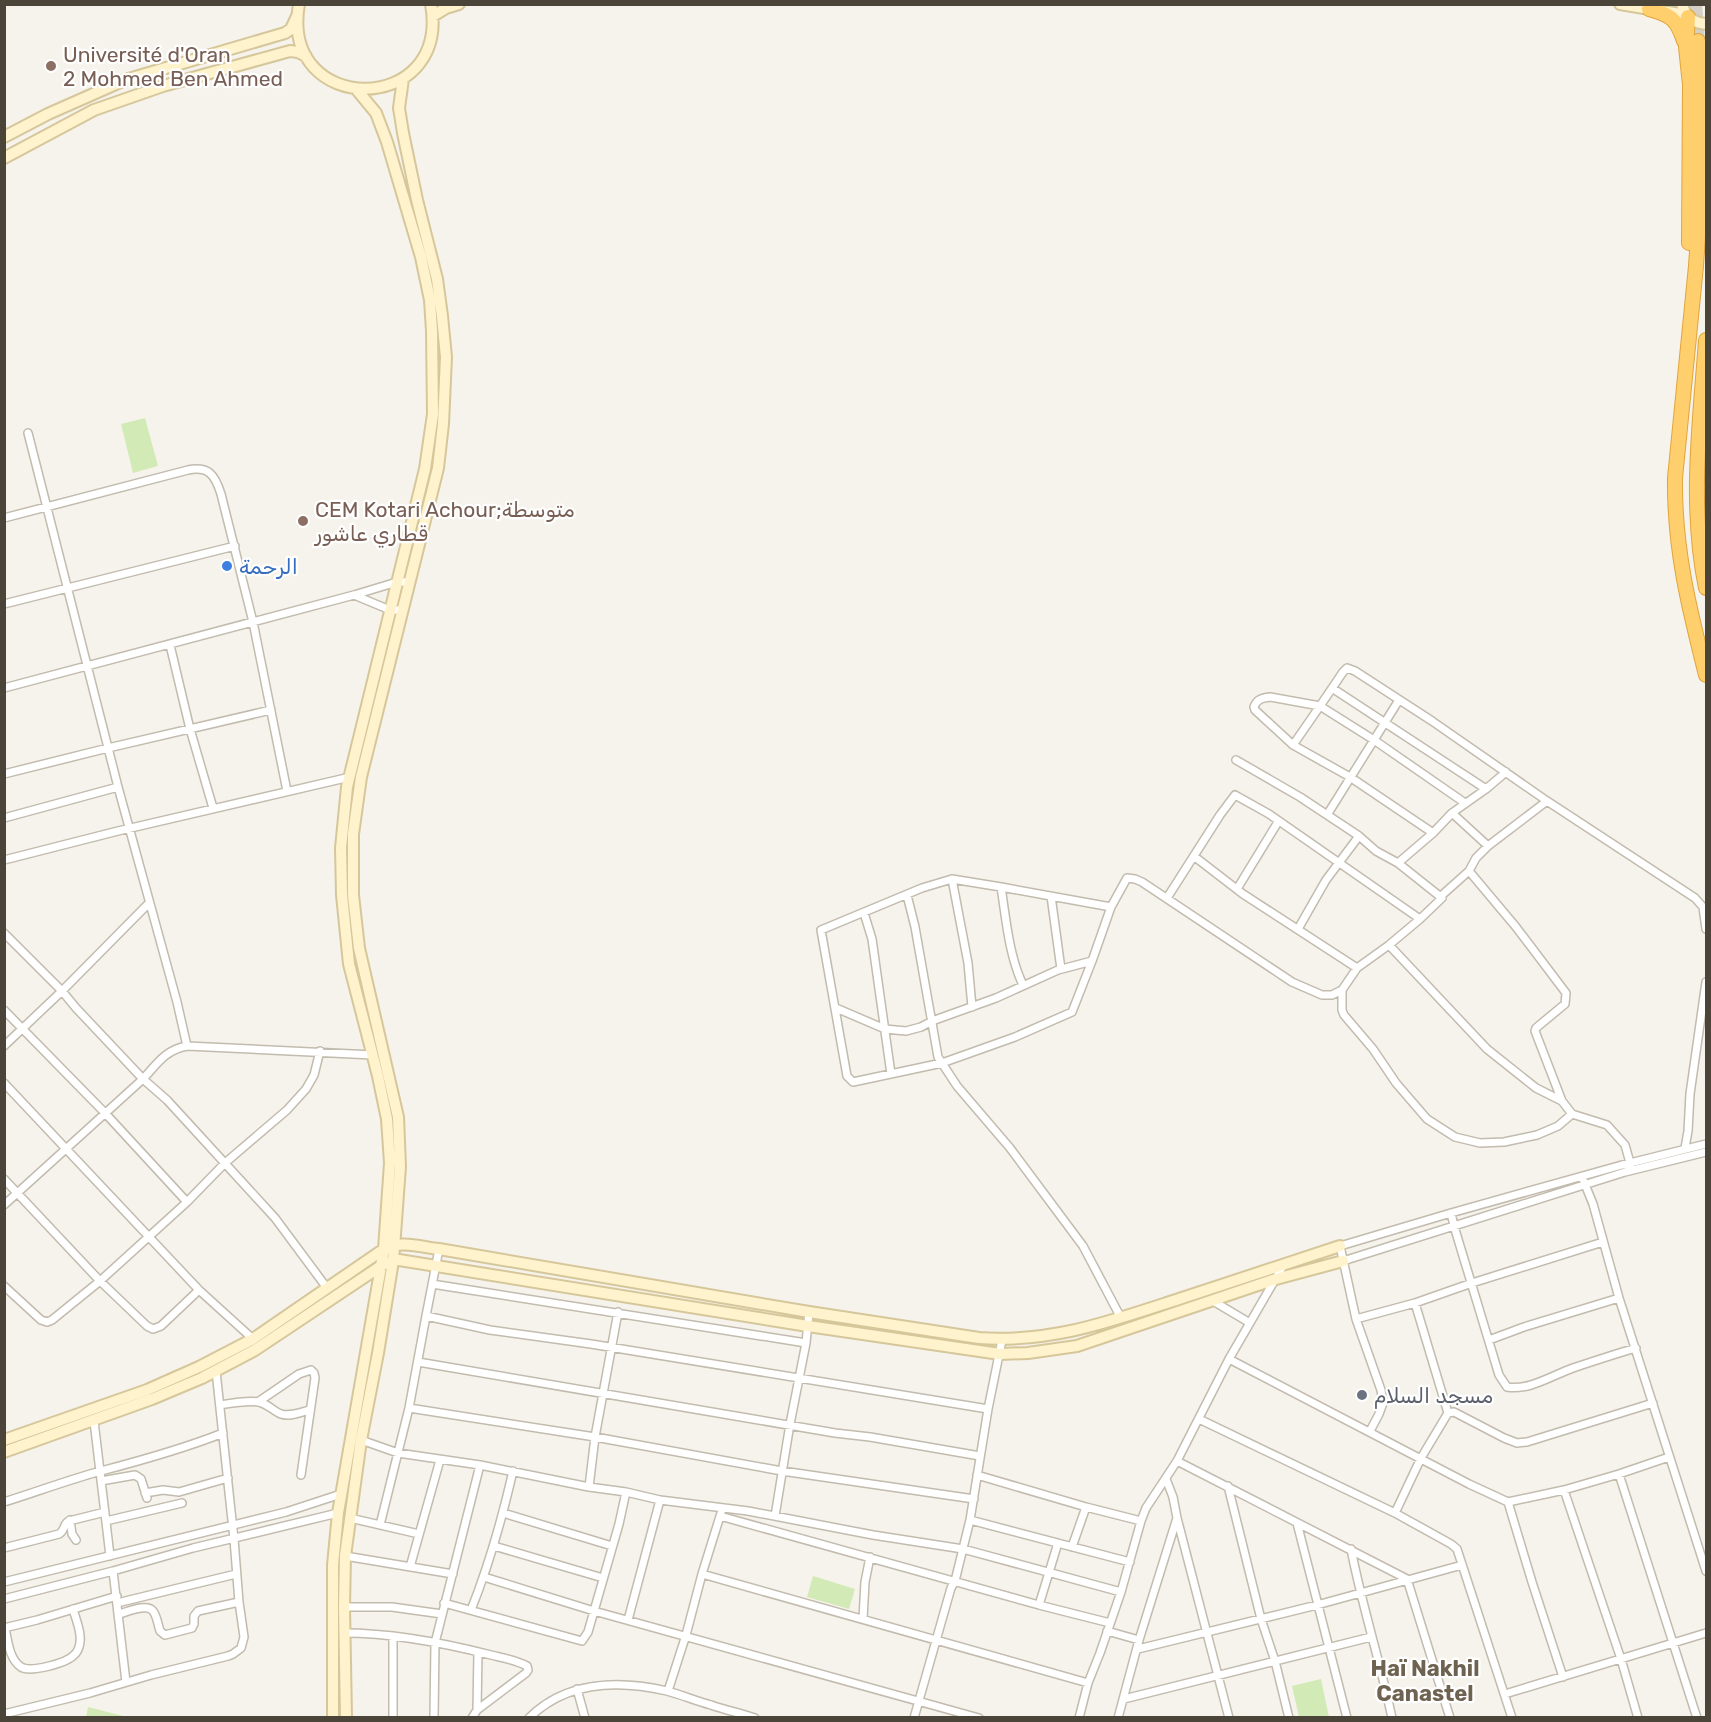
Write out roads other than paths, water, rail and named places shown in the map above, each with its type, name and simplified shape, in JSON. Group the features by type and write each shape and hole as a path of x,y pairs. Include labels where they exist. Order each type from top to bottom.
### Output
{"highway":[{"path":"1649,9 1671,16 1692,44"},
{"path":"1686,12 1700,86 1699,222 1674,502 1684,587 1707,675"},
{"path":"1706,342 1698,445 1697,503 1701,554 1707,588"}],"main road":[{"path":"298,10 298,36 306,56 328,79 357,90 381,88 403,79 417,67 427,51 432,34 431,4"},
{"path":"433,16 446,8 459,4"},
{"path":"1620,4 1686,12 1695,22 1707,24"},
{"path":"4,137 48,114 125,80 285,33 291,28 298,10"},
{"path":"4,158 94,110 162,86 290,51 298,51 306,56"},
{"path":"346,1718 345,1556 361,1440 393,1261 400,1167 398,1116 359,948 352,895 353,834 361,777 438,468 444,424 446,357 442,316 437,279 403,133 399,108 403,79"},
{"path":"333,1718 333,1565 338,1513 384,1249 390,1162 387,1119 349,964 342,895 341,848 350,777 425,469 433,414 434,353 430,300 421,257 387,142 376,113 357,90"},
{"path":"4,1440 147,1390 199,1367 253,1339 384,1249 395,1244 439,1249 809,1312 1002,1340 1071,1332 1121,1318 1340,1246"},
{"path":"4,1452 152,1399 216,1371 255,1350 381,1266 393,1261 404,1260 808,1326 1000,1354 1028,1353 1077,1346 1276,1279 1343,1261"}],"street":[{"path":"28,433 187,1046"},
{"path":"4,518 188,470 197,468 211,472 218,485 254,622 287,791"},
{"path":"4,604 235,546"},
{"path":"4,688 397,582 410,582"},
{"path":"354,595 390,610 403,610"},
{"path":"170,645 190,729 213,808"},
{"path":"1293,745 1347,668 1355,671 1695,898 1703,907 1707,929"},
{"path":"1332,688 1486,789"},
{"path":"1433,833 1350,777 1293,745 1255,710 1256,703 1261,698 1270,697 1320,706 1465,803"},
{"path":"1327,816 1399,700"},
{"path":"4,774 271,710"},
{"path":"1236,760 1300,797 1359,836 1376,851 1398,862 1441,896"},
{"path":"1398,862 1433,833 1452,813 1506,772"},
{"path":"4,860 129,828 350,777"},
{"path":"4,818 118,787"},
{"path":"1167,898 1235,795 1269,814 1420,919"},
{"path":"1111,907 952,879 922,888 821,930 847,1076 853,1082 942,1063 1015,1037 1072,1012 1111,907 1127,878 1142,882 1292,982 1322,995 1332,995 1342,990 1357,968 1389,945 1442,898 1441,896 1469,872 1476,858 1488,846 1547,801"},
{"path":"1452,813 1488,846"},
{"path":"1237,889 1278,822"},
{"path":"1298,929 1326,880 1359,836"},
{"path":"1195,857 1237,889 1357,968"},
{"path":"1469,872 1516,927 1566,993 1565,1004 1535,1031 1562,1101 1572,1114 1607,1125 1625,1144 1631,1167"},
{"path":"952,879 968,963 972,1007"},
{"path":"1001,887 1010,940 1023,985"},
{"path":"908,895 938,1057 957,1086 1010,1148 1083,1246 1121,1318"},
{"path":"1051,896 1061,969"},
{"path":"4,1046 62,992 149,903"},
{"path":"864,913 872,939 891,1074"},
{"path":"4,933 143,1079 167,1100 275,1218 327,1288"},
{"path":"1389,945 1487,1048 1536,1088 1562,1101"},
{"path":"836,1008 885,1029 906,1031 996,998 1061,969 1092,961"},
{"path":"1685,1148 1690,1094 1707,982"},
{"path":"1342,990 1344,1015 1373,1049 1395,1083 1427,1119 1455,1137 1480,1143 1504,1142 1537,1135 1558,1126 1572,1114"},
{"path":"4,1010 105,1113 187,1202"},
{"path":"4,1205 174,1048 187,1046 373,1055"},
{"path":"4,1286 41,1320 47,1322 100,1281 225,1164 287,1110 306,1089 314,1075 320,1051"},
{"path":"4,1083 199,1290 253,1339"},
{"path":"1370,1431 1383,1403 1381,1390 1356,1319 1340,1246 1451,1213 1583,1181 1685,1148 1707,1144"},
{"path":"1631,1167 1707,1152"},
{"path":"4,1179 100,1281 147,1326 153,1329 160,1326 199,1290"},
{"path":"1343,1261 1454,1226 1583,1181"},
{"path":"1583,1181 1593,1204 1619,1298 1707,1571"},
{"path":"1451,1213 1502,1381 1507,1387 1516,1389 1636,1347"},
{"path":"1356,1319 1415,1303 1604,1242"},
{"path":"380,1525 409,1408 439,1249"},
{"path":"1079,1718 1088,1683 1121,1592 1146,1508 1177,1461 1229,1359 1284,1264"},
{"path":"432,1284 806,1343"},
{"path":"1489,1340 1524,1326 1619,1298"},
{"path":"1213,1301 1250,1323"},
{"path":"1395,1513 1421,1458 1448,1413 1415,1303"},
{"path":"589,1487 618,1312"},
{"path":"775,1516 806,1343 809,1312"},
{"path":"426,1316 490,1330 988,1409"},
{"path":"914,1718 951,1588 955,1581 970,1520 1002,1340"},
{"path":"1229,1359 1508,1502 1564,1490 1669,1457"},
{"path":"418,1362 980,1456"},
{"path":"258,1402 299,1374 311,1370 314,1373 301,1475"},
{"path":"4,1714 228,1656 241,1648 244,1637 216,1371"},
{"path":"220,1405 247,1401 258,1402 286,1415 310,1410"},
{"path":"1448,1413 1454,1412 1517,1443 1527,1442 1653,1402"},
{"path":"409,1408 596,1437 782,1471 974,1499"},
{"path":"1199,1419 1395,1513 1451,1544 1459,1553 1512,1718"},
{"path":"94,1420 110,1556"},
{"path":"4,1502 169,1453 223,1433"},
{"path":"361,1440 398,1453 480,1465 660,1500 748,1510 873,1535 963,1549 1121,1592"},
{"path":"410,1567 441,1460"},
{"path":"1177,1461 1407,1579 1450,1718"},
{"path":"434,1718 435,1643 480,1465"},
{"path":"471,1610 494,1546 513,1471"},
{"path":"1619,1474 1697,1718"},
{"path":"100,1481 135,1475 141,1479 146,1495 163,1490 179,1492 228,1479"},
{"path":"977,1475 1141,1521"},
{"path":"1166,1479 1173,1497 1228,1717"},
{"path":"1228,1486 1261,1619 1275,1660 1289,1718"},
{"path":"1564,1490 1621,1659 1638,1718"},
{"path":"444,1603 582,1641 588,1632 626,1492"},
{"path":"4,1582 286,1512 341,1494"},
{"path":"628,1620 660,1500"},
{"path":"1508,1502 1563,1677"},
{"path":"106,1521 182,1503"},
{"path":"1072,1547 1086,1507"},
{"path":"668,1691 723,1508"},
{"path":"4,1548 59,1534 64,1531 65,1523 70,1520 105,1512"},
{"path":"4,1599 193,1548 338,1513"},
{"path":"503,1514 612,1546"},
{"path":"720,1516 1039,1605 1109,1627 1139,1640"},
{"path":"350,1518 419,1534"},
{"path":"1118,1718 1139,1640 1177,1518"},
{"path":"70,1520 72,1534 76,1540"},
{"path":"970,1520 1130,1562"},
{"path":"1297,1523 1347,1718"},
{"path":"1039,1605 1058,1543"},
{"path":"494,1546 603,1578"},
{"path":"1351,1550 1392,1718"},
{"path":"345,1556 453,1574"},
{"path":"863,1619 865,1582 870,1557"},
{"path":"1138,1649 1360,1594 1462,1565"},
{"path":"113,1571 126,1682"},
{"path":"73,1609 80,1635 80,1645 74,1655 62,1662 29,1670 22,1668 12,1657 5,1628 73,1609 236,1574"},
{"path":"702,1574 1088,1683"},
{"path":"484,1577 594,1611 980,1718"},
{"path":"119,1614 149,1608 155,1613 160,1632 165,1635 192,1628 194,1616 198,1611 239,1602"},
{"path":"344,1607 392,1607 442,1614"},
{"path":"344,1633 393,1636 435,1643 525,1664 528,1670 526,1673 477,1710 472,1718"},
{"path":"1505,1694 1707,1633"},
{"path":"393,1636 393,1718"},
{"path":"1124,1699 1371,1637"},
{"path":"477,1710 478,1652"},
{"path":"529,1718 557,1697 577,1689 626,1684 668,1691 755,1718"},
{"path":"577,1689 585,1718"},
{"path":"4,1714 18,1718"}],"tunnel":[{"path":"1695,4 1698,41"}],"place":[{"name":"Université d'Oran 2 Mohmed Ben Ahmed","path":"51,66"},
{"name":"CEM Kotari Achour;متوسطة قطاري عاشور","path":"303,521"},
{"name":"الرحمة","path":"227,566"},
{"name":"مسجد السلام","path":"1362,1395"}],"district":[{"name":"Haï Nakhil Canastel","path":"1425,1680"}]}
